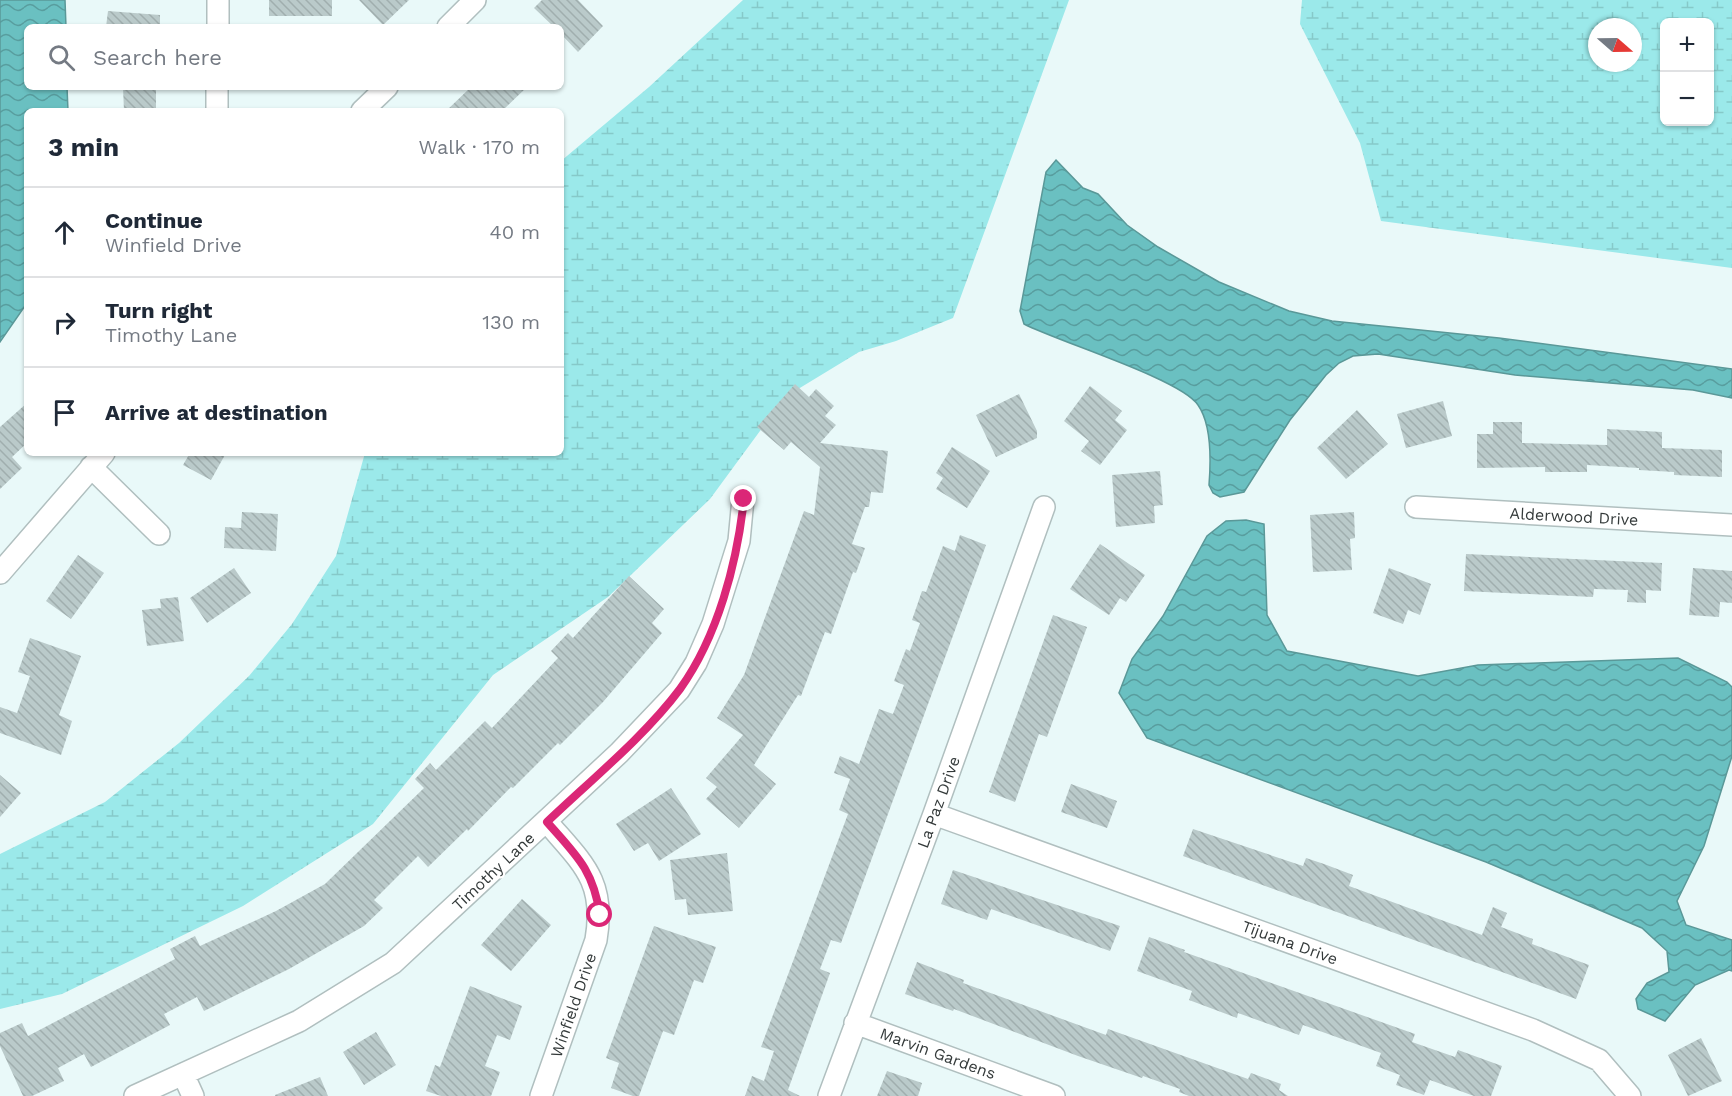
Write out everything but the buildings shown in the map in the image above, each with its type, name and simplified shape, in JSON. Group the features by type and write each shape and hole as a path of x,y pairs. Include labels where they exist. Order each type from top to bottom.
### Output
{"street":[{"path":"218,0 218,24"},
{"path":"451,24 476,0"},
{"path":"218,90 218,108"},
{"path":"365,108 384,90"},
{"path":"0,573 97,460 159,534"},
{"name":"Timothy Lane","path":"135,1096 299,1021 393,963 547,822 655,717 679,690 696,663 713,624 739,541 744,499"},
{"name":"La Paz Drive","path":"829,1096 934,814 1044,507"},
{"name":"Alderwood Drive","path":"1416,507 1732,525"},
{"name":"Tijuana Drive","path":"934,814 1533,1030 1599,1060 1630,1096"},
{"name":"Winfield Drive","path":"541,1096 596,940 600,915 597,891 587,868 547,822"},
{"name":"Marvin Gardens","path":"855,1023 1054,1096"},
{"path":"183,1074 193,1096"}],"green space":[{"path":"743,0 1069,0 953,318 896,341 859,352 785,397 710,499 608,597 493,675 373,824 243,906 62,994 0,1009 0,854 105,802 179,743 249,676 292,624 336,556 364,456 564,456 564,158 649,87"},
{"path":"1302,0 1732,0 1732,268 1381,221 1360,143 1300,24"}],"water":[{"path":"0,0 65,0 66,24 24,24 24,90 67,90 68,108 24,108 24,307 0,342"},
{"path":"1056,160 1083,188 1098,194 1127,225 1158,247 1219,282 1289,311 1332,321 1499,338 1732,369 1732,398 1693,390 1515,375 1378,354 1353,356 1339,363 1326,375 1290,420 1244,492 1220,497 1213,493 1209,485 1210,454 1206,422 1198,405 1187,395 1145,373 1024,324 1020,311 1046,172"},
{"path":"1246,520 1264,524 1267,615 1287,651 1418,676 1478,665 1678,658 1727,682 1732,687 1732,756 1704,846 1677,901 1686,925 1732,940 1732,971 1729,970 1695,985 1665,1021 1638,1009 1636,999 1647,983 1669,972 1667,951 1642,928 1486,862 1147,738 1119,693 1132,659 1163,616 1207,536 1226,521"}],"route":[{"path":"600,915 597,891 587,868 547,822 655,717 679,690 696,663 713,624 739,541 744,499"}]}
